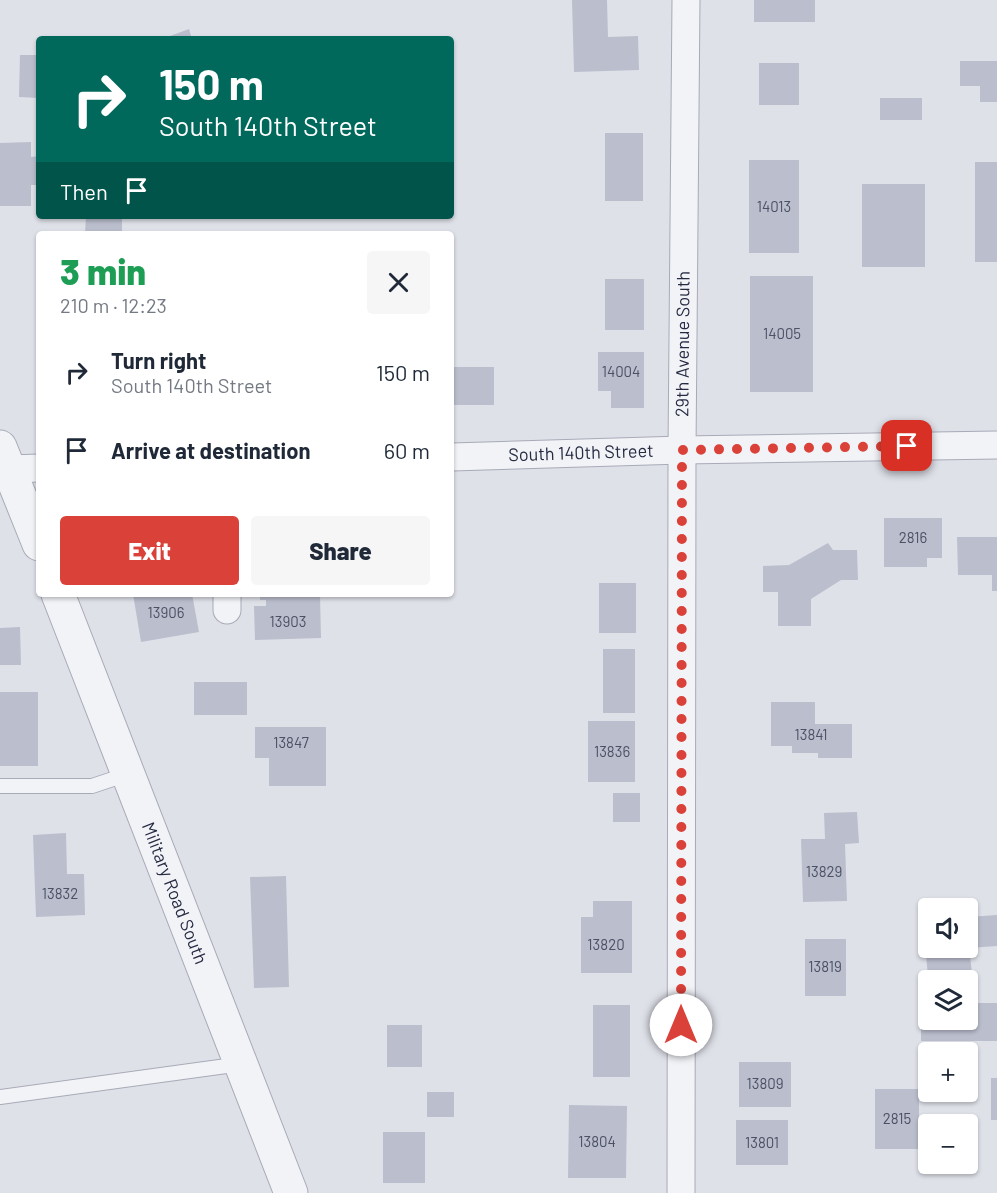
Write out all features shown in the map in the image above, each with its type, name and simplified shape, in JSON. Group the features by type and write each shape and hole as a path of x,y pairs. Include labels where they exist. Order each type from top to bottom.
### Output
{"street":[{"name":"29th Avenue South","path":"681,1193 682,450 686,0"},
{"name":"South 140th Street","path":"454,457 682,450 997,445"},
{"path":"12,464 36,535"},
{"name":"Military Road South","path":"59,597 291,1193"}],"lane":[{"path":"0,786 92,786 128,774"},
{"path":"0,1098 241,1064"}],"building":[{"path":"572,0 607,0 608,37 638,36 639,70 574,72"},
{"path":"754,0 815,0 815,22 754,22"},
{"path":"189,29 191,36 170,36"},
{"path":"20,55 36,55 36,98 19,97"},
{"path":"960,61 997,61 997,102 980,102 980,86 960,86"},
{"path":"759,63 799,63 799,105 759,105"},
{"path":"880,98 922,98 922,120 880,120"},
{"path":"605,133 643,133 643,201 605,201"},
{"path":"31,142 31,157 36,156 36,185 31,185 31,206 0,206 0,143"},
{"path":"749,160 799,160 799,253 749,253"},
{"path":"975,162 997,162 997,262 975,262"},
{"path":"862,184 925,184 925,267 862,267"},
{"path":"86,219 122,219 122,231 85,231"},
{"path":"750,276 813,276 813,392 750,392"},
{"path":"605,279 644,279 644,330 605,330"},
{"path":"598,352 644,352 644,408 611,408 611,391 598,391"},
{"path":"454,367 494,367 494,405 454,405"},
{"path":"884,518 942,518 942,558 927,558 927,567 884,567"},
{"path":"957,537 997,537 997,591 992,591 992,575 958,575"},
{"path":"828,543 833,550 857,550 858,580 841,580 811,599 811,626 778,626 778,592 763,592 763,566 789,565"},
{"path":"599,583 636,583 636,633 599,633"},
{"path":"134,597 193,597 199,632 141,642"},
{"path":"260,597 320,597 321,638 255,640 254,606 266,606 266,600 260,600"},
{"path":"20,627 21,665 0,665 0,628"},
{"path":"603,649 635,649 635,713 603,713"},
{"path":"194,682 247,682 247,715 194,715"},
{"path":"0,692 38,692 38,766 0,766"},
{"path":"771,702 815,702 815,724 852,724 852,758 818,758 818,753 792,753 792,746 771,746"},
{"path":"588,721 635,721 635,782 588,782"},
{"path":"255,727 326,727 326,786 269,786 269,758 255,758"},
{"path":"613,793 640,793 640,822 613,822"},
{"path":"857,812 859,843 845,844 847,901 803,902 801,839 825,839 824,813"},
{"path":"66,833 67,874 84,874 85,915 36,917 33,835"},
{"path":"286,876 289,987 254,988 250,877"},
{"path":"593,901 632,901 632,973 581,973 581,917 593,917"},
{"path":"997,915 997,946 978,947 978,916"},
{"path":"805,939 846,939 846,996 805,996"},
{"path":"926,958 970,958 972,970 927,970"},
{"path":"978,1003 997,1003 997,1041 921,1041 921,1030 978,1030"},
{"path":"593,1005 630,1005 630,1077 593,1077"},
{"path":"387,1025 422,1025 422,1067 387,1067"},
{"path":"739,1062 791,1062 791,1107 739,1107"},
{"path":"991,1078 997,1078 997,1120 991,1120"},
{"path":"875,1089 918,1089 918,1149 875,1149"},
{"path":"427,1092 454,1092 454,1117 427,1117"},
{"path":"569,1105 627,1106 626,1178 568,1178"},
{"path":"736,1120 788,1120 788,1165 736,1165"},
{"path":"383,1132 425,1132 425,1183 383,1183"}],"route":[{"path":"681,1025 682,450 907,446"}]}
